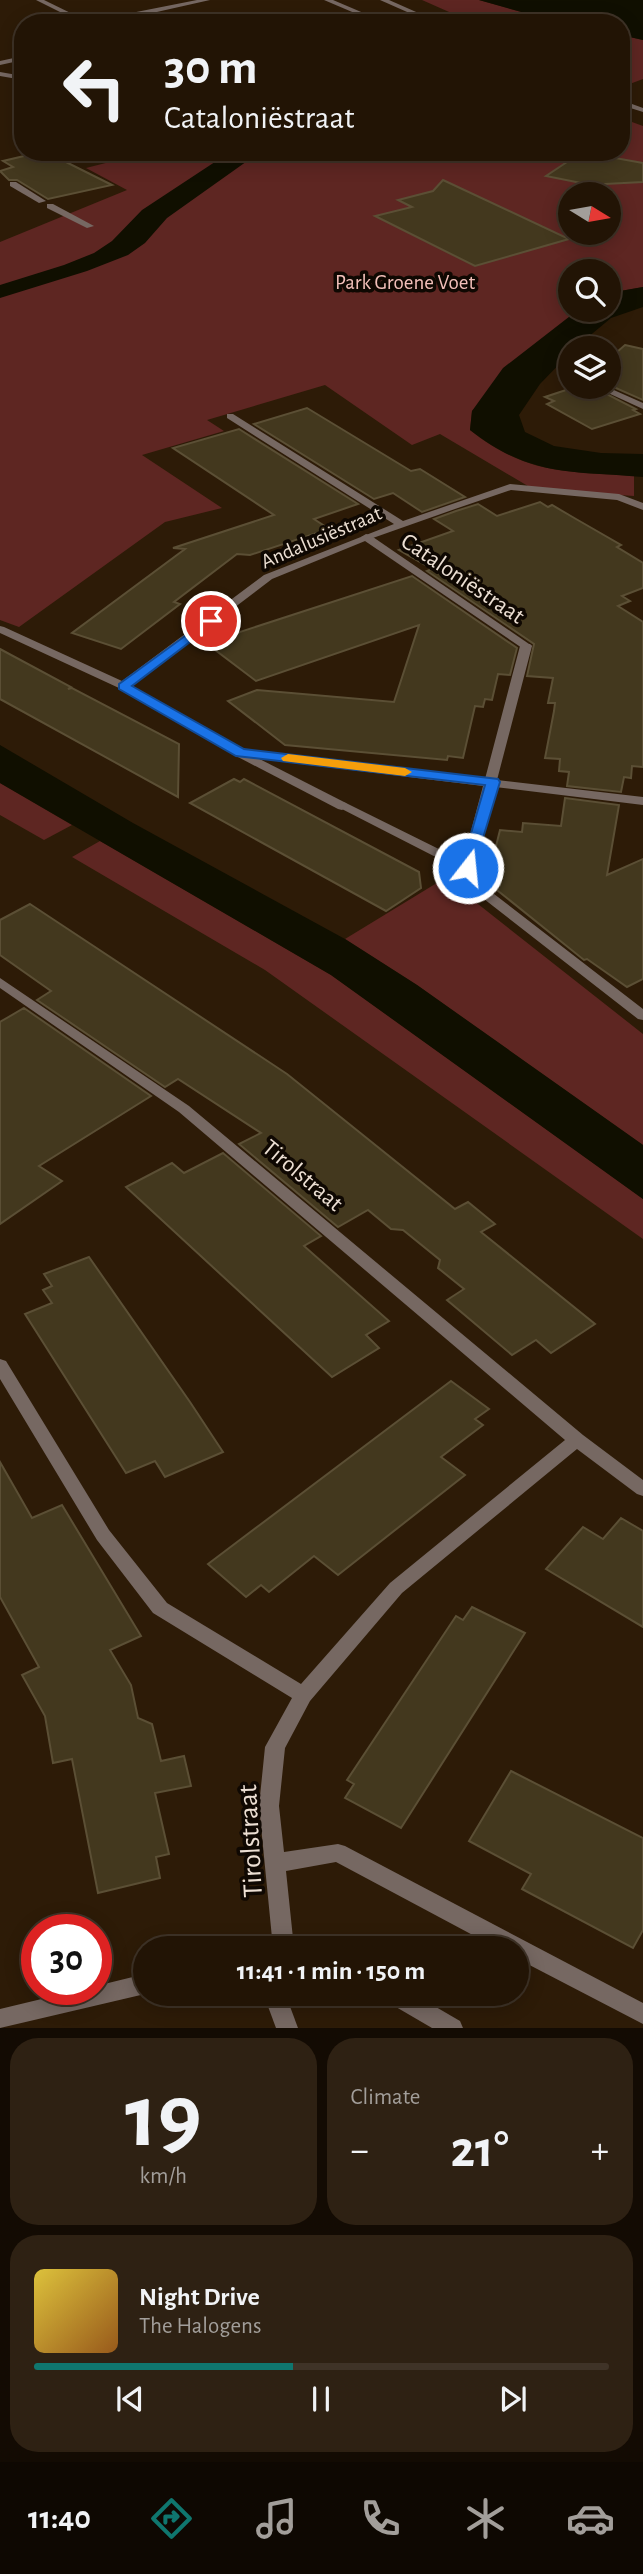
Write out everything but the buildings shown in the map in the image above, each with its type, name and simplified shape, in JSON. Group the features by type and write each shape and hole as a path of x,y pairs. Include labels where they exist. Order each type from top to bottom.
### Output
{"street":[{"path":"40,0 69,14"},
{"path":"134,14 207,0"},
{"path":"327,0 362,14"},
{"path":"383,0 416,14"},
{"path":"13,184 90,226"},
{"path":"621,396 643,406"},
{"name":"Andalusiëstraat","path":"230,416 401,524"},
{"name":"Andalusiëstraat","path":"123,686 268,577 401,524 510,487 619,498 643,508"},
{"name":"Cataloniëstraat","path":"366,537 526,646 493,782 468,868"},
{"path":"0,629 123,686 240,753 468,868 480,889 643,1016"},
{"path":"240,753 643,801"},
{"name":"Tirolstraat","path":"0,982 184,1109 577,1440 643,1489"},
{"path":"0,1365 103,1535 160,1608 303,1695"},
{"name":"Tirolstraat","path":"283,1936 269,1806 275,1746 303,1695 396,1588 577,1440"},
{"path":"276,1863 338,1853 643,2014"},
{"path":"0,2019 133,1987"},
{"path":"279,2006 287,2028"},
{"path":"414,2006 452,2028"}],"green space":[{"path":"422,0 479,0 529,14 454,14"},
{"path":"630,37 643,40 643,79 630,84"},
{"name":"Park Groene Voet","path":"630,121 643,126 643,287 621,291 621,259 558,259 558,322 567,322 472,411 470,430 491,445 529,463 567,471 634,476 634,496 533,489 440,434 412,445 325,385 207,420 224,431 142,455 222,508 165,522 19,627 0,620 0,242 127,190 86,168 114,161 630,161"},
{"path":"0,783 72,825 44,840 0,815"},
{"path":"100,841 331,975 643,1199 643,1239 265,970 72,857"},
{"path":"445,878 643,1034 643,1145 417,985 345,939"}],"shaded area":[{"path":"479,0 643,0 643,40 630,37 630,14 529,14"},
{"path":"216,161 247,161 167,218 145,243 128,255 87,271 0,298 0,285 94,253 112,241 142,210"},
{"path":"643,287 643,307 621,315 621,291"},
{"path":"562,322 606,322 589,336 558,336 558,365 540,384 519,415 525,432 554,446 601,453 643,454 643,477 572,472 532,464 512,456 470,430 472,411 503,368"},
{"path":"0,745 133,823 345,939 417,985 643,1145 643,1199 331,975 0,783"}],"slow traffic":[{"path":"288,758 405,772"}],"route":[{"path":"211,621 123,686 240,753 493,782 468,868"}]}
